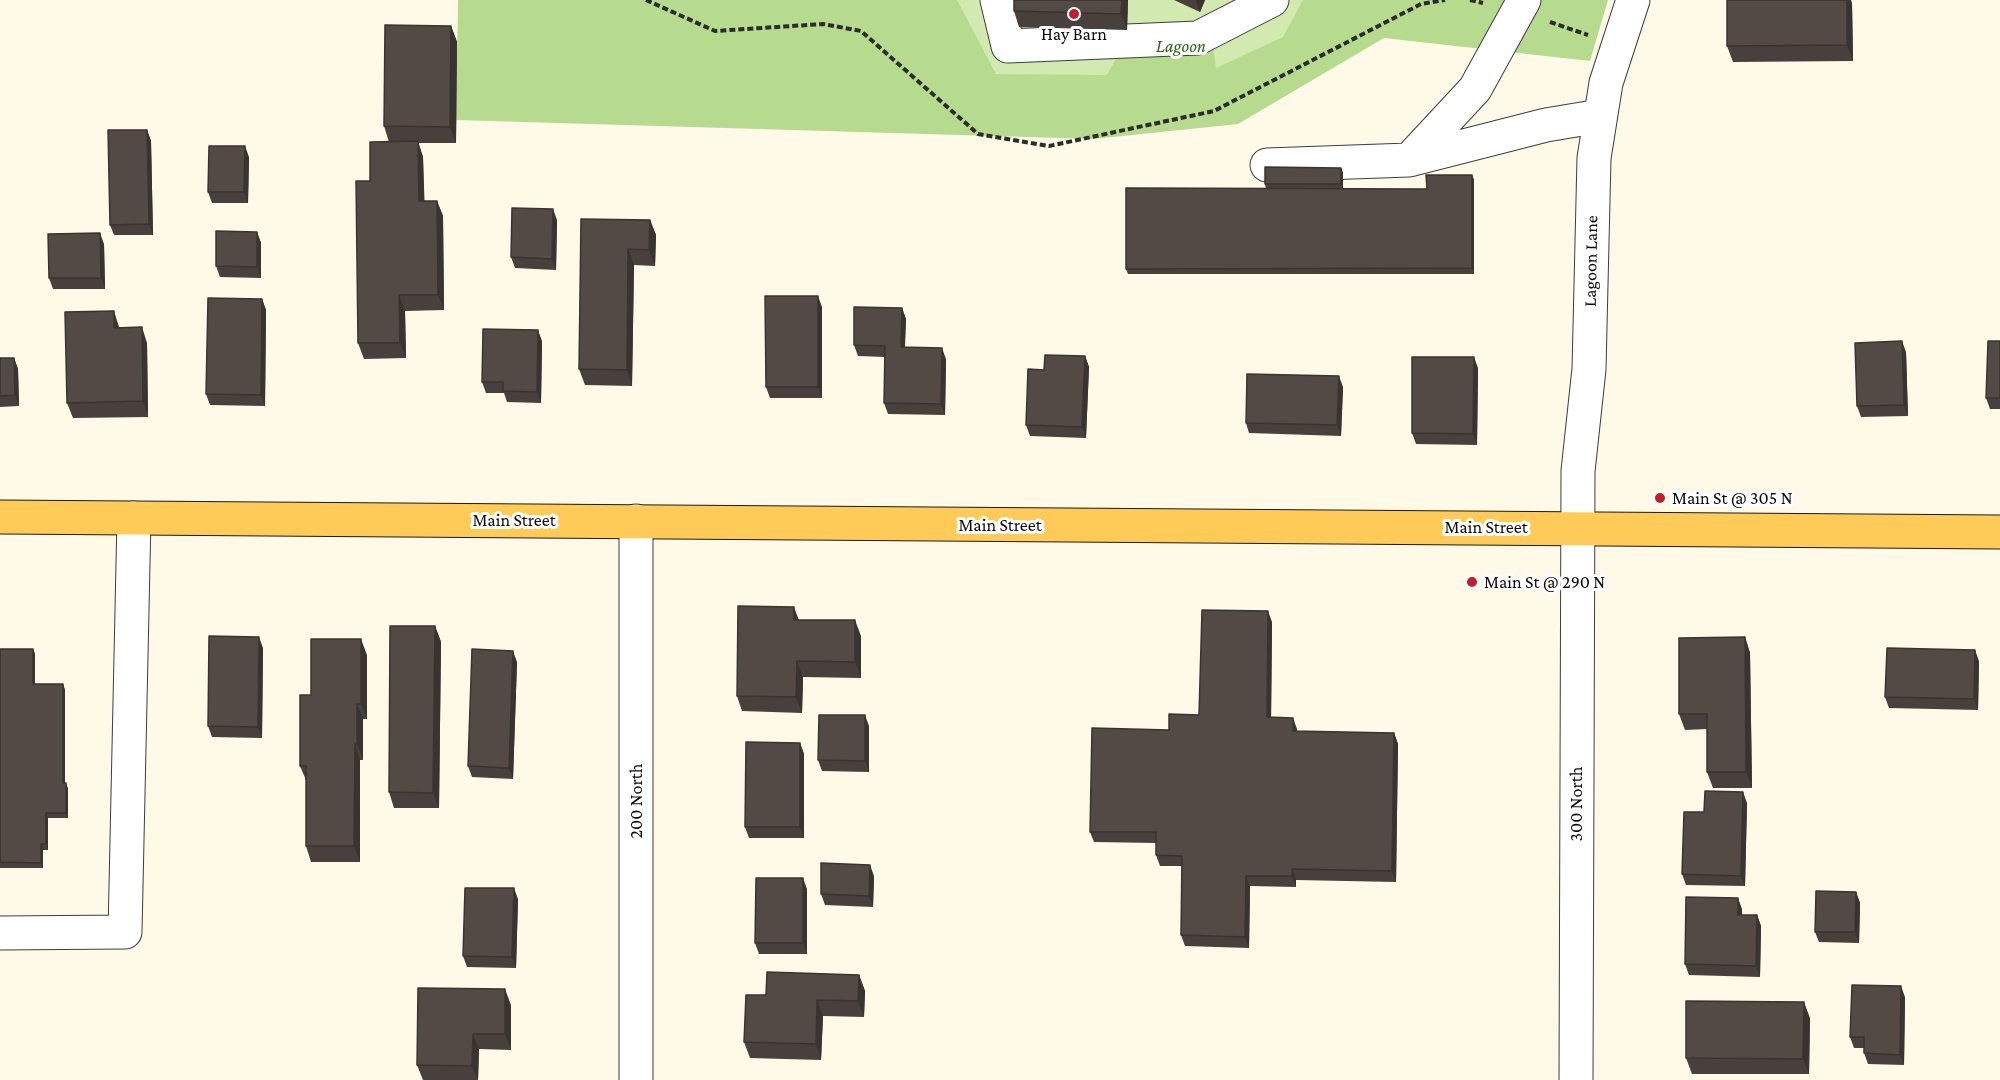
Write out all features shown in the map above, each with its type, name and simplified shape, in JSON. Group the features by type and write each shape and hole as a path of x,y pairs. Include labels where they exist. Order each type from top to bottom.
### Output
{"main road":[{"name":"Main Street","path":"0,517 1576,527 2000,532"}],"street":[{"path":"997,0 1008,46 1198,38 1272,0"},
{"name":"Lagoon Lane","path":"1576,527 1578,471 1589,369 1592,213 1600,116 1617,45 1633,0"},
{"path":"1409,159 1475,89 1535,10"},
{"path":"1267,165 1409,159 1546,125 1600,116"},
{"path":"0,933 125,932 134,518"},
{"name":"200 North","path":"636,521 636,1080"},
{"name":"300 North","path":"1576,527 1576,1080"}],"path":[{"path":"1535,10 1617,45"}],"green space":[{"path":"458,0 957,0 996,74 1107,75 1122,48 1213,46 1216,68 1283,37 1303,0 1608,0 1590,61 1384,38 1238,124 1094,139 456,120"},
{"name":"Lagoon","path":"851,0 1384,0 1215,94 980,90"}],"building":[{"path":"1014,0 1122,0 1121,14 1014,11"},
{"path":"1727,0 1847,0 1847,45 1727,46"},
{"path":"385,25 451,26 450,127 384,126"},
{"path":"108,130 147,130 149,224 110,225"},
{"path":"418,141 419,201 437,201 438,295 399,295 400,343 358,343 356,181 370,181 370,142"},
{"path":"209,146 245,146 244,192 208,192"},
{"path":"1265,167 1341,168 1341,184 1265,184"},
{"path":"1426,175 1472,175 1472,268 1126,269 1126,188 1427,189"},
{"path":"512,208 553,209 552,259 511,257"},
{"path":"581,219 650,220 649,250 628,249 627,370 579,369"},
{"path":"216,231 257,232 257,267 216,266"},
{"path":"100,233 101,278 49,278 48,234"},
{"path":"765,296 818,296 818,387 766,387"},
{"path":"208,298 262,299 261,395 206,394"},
{"path":"854,307 902,308 901,347 942,348 941,404 884,403 885,346 854,345"},
{"path":"114,311 114,328 142,327 143,401 67,403 65,312"},
{"path":"483,329 538,330 537,392 503,391 503,382 482,382"},
{"path":"1902,341 1904,405 1857,406 1855,343"},
{"path":"1988,341 2000,341 2000,398 1986,398"},
{"path":"1045,355 1085,356 1082,427 1026,425 1028,369 1044,370"},
{"path":"1412,357 1474,357 1473,434 1412,433"},
{"path":"0,358 14,358 15,395 0,396"},
{"path":"1247,374 1339,376 1337,425 1246,423"},
{"path":"738,606 794,607 794,620 855,620 855,662 797,661 796,697 737,696"},
{"path":"1202,610 1268,611 1267,717 1293,718 1293,731 1394,733 1392,871 1292,869 1292,876 1246,876 1245,937 1181,935 1182,856 1156,855 1156,832 1090,832 1092,728 1169,730 1169,714 1199,715"},
{"path":"390,626 435,626 433,793 389,792"},
{"path":"209,636 259,637 258,727 208,726"},
{"path":"1745,637 1746,772 1707,772 1707,714 1679,714 1679,638"},
{"path":"311,639 361,639 361,704 357,704 357,744 355,744 354,846 306,846 306,766 300,766 300,695 311,695"},
{"path":"1887,648 1975,650 1974,699 1885,697"},
{"path":"0,649 33,649 33,684 63,684 63,783 66,783 66,813 46,813 46,844 41,844 41,863 0,862"},
{"path":"472,649 513,651 509,768 468,766"},
{"path":"819,715 865,715 865,761 818,760"},
{"path":"746,742 800,743 800,827 745,827"},
{"path":"1705,791 1743,792 1741,876 1682,874 1684,812 1704,812"},
{"path":"821,863 870,865 869,896 821,894"},
{"path":"756,878 803,878 803,943 755,943"},
{"path":"465,888 514,888 512,957 463,956"},
{"path":"1816,891 1856,892 1855,932 1815,932"},
{"path":"1686,897 1738,898 1738,915 1757,915 1756,966 1685,964"},
{"path":"767,972 859,975 858,1001 817,1000 816,1044 744,1042 746,995 766,995"},
{"path":"1852,985 1901,986 1900,1055 1864,1053 1864,1037 1850,1037"},
{"path":"418,988 505,989 505,1034 473,1034 472,1066 417,1065"},
{"path":"1686,1001 1804,1002 1803,1059 1686,1058"}],"place":[{"name":"Hay Barn","path":"1074,14"},
{"name":"Main St @ 305 N","path":"1660,498"},
{"name":"Main St @ 290 N","path":"1472,582"}]}
